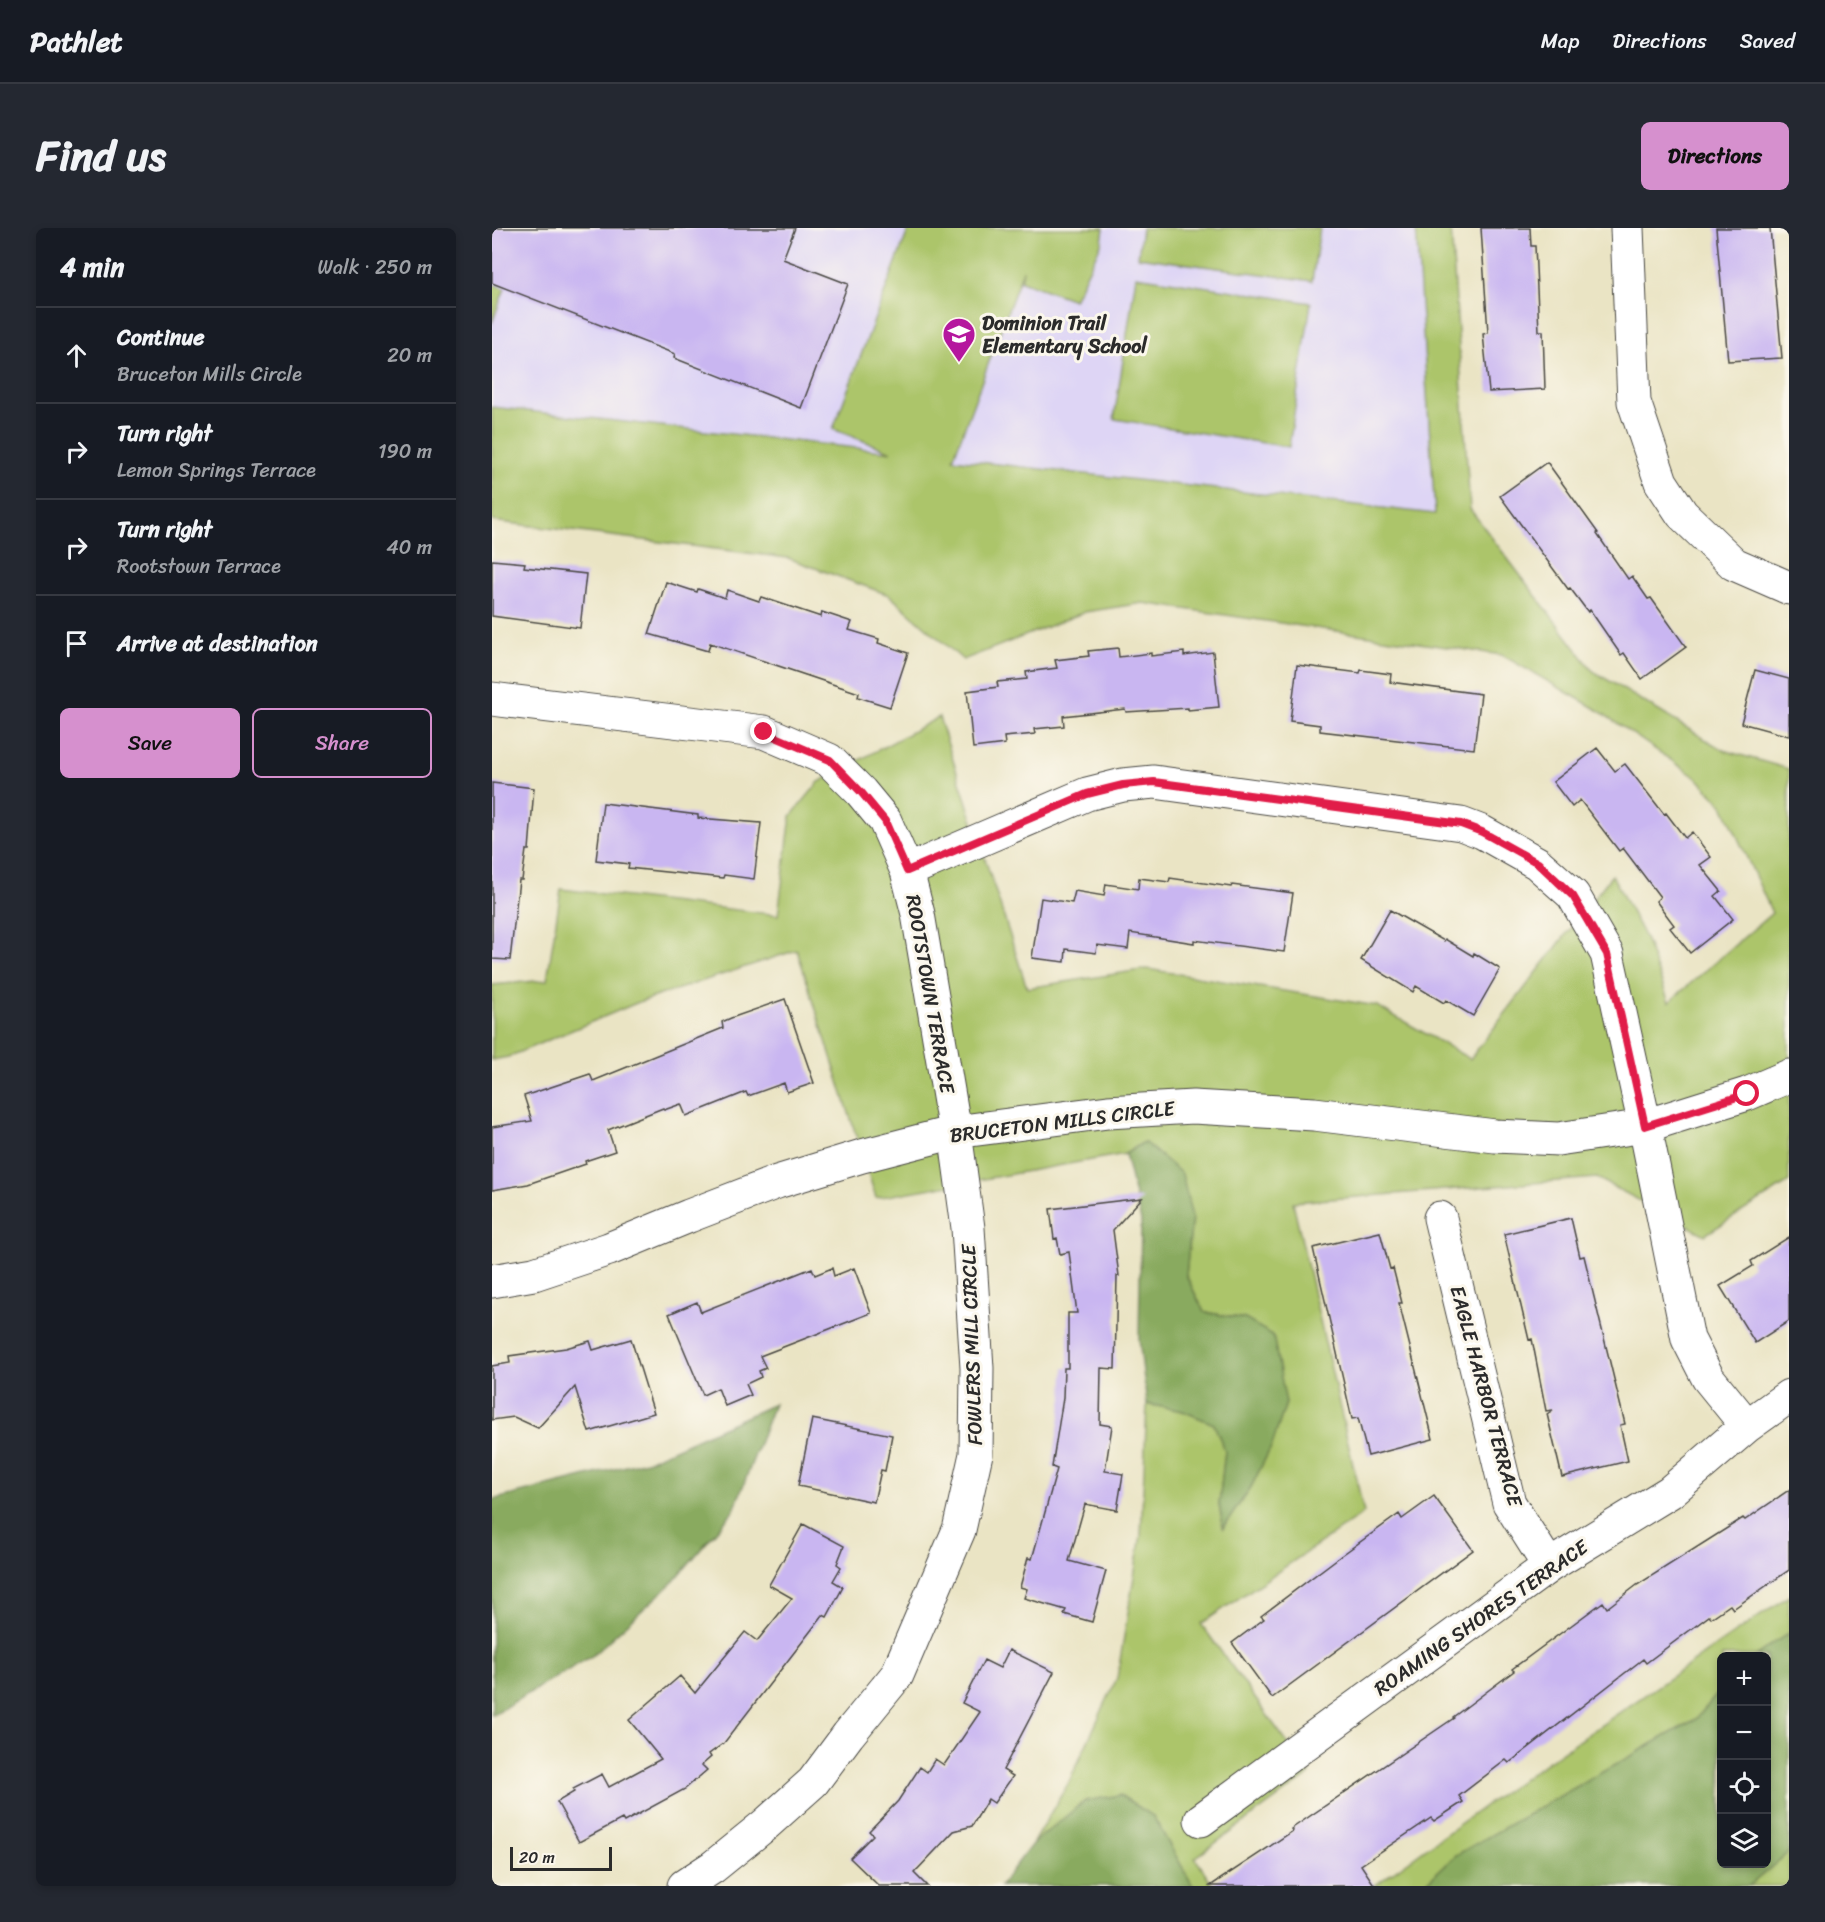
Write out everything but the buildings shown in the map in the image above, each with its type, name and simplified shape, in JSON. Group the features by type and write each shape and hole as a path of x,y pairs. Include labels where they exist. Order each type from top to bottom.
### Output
{"street":[{"path":"1628,228 1634,402 1661,482 1682,514 1734,564 1789,588"},
{"name":"ROOTSTOWN TERRACE","path":"492,699 764,732 830,760 885,821 907,871 918,914 955,1132"},
{"path":"907,871 1087,794 1154,782 1461,824 1482,832 1538,863 1573,896 1607,954 1688,1339 1708,1378 1747,1426"},
{"name":"BRUCETON MILLS CIRCLE","path":"492,1281 534,1274 609,1249 777,1182 862,1156 955,1132 1108,1112 1193,1107 1314,1114 1495,1136 1558,1139 1645,1126 1747,1094 1789,1076"},
{"name":"FOWLERS MILL CIRCLE","path":"684,1886 713,1867 813,1782 897,1675 959,1530 976,1454 977,1368 968,1228 955,1132"},
{"name":"EAGLE HARBOR TERRACE","path":"1440,1218 1509,1503 1548,1566"},
{"name":"ROAMING SHORES TERRACE","path":"1201,1820 1548,1566 1671,1492 1747,1426 1789,1396"}],"shaded area":[{"name":"Dominion Trail Elementary School","path":"492,228 1416,228 1441,598 492,499"}],"green space":[{"path":"909,228 1104,228 1102,242 1074,300 1021,281 1023,270 953,459 1435,514 1416,228 1451,228 1470,509 1593,671 1723,750 1789,769 1789,1182 1705,1235 1597,1178 1293,1202 1364,1513 1201,1624 1310,1774 1195,1858 1214,1886 1193,1886 1153,1816 1085,1801 1032,1844 1068,1784 1117,1678 1141,1535 1147,1404 1183,1411 1214,1424 1225,1451 1219,1504 1223,1527 1251,1487 1272,1445 1286,1403 1245,1319 1204,1312 1186,1275 1192,1217 1144,1142 1125,1154 876,1198 797,950 639,1002 508,1057 492,1060 492,985 547,980 561,889 778,915 791,816 819,782 939,717 1027,988 1147,969 1377,1006 1470,1059 1612,875 1645,938 1669,1002 1772,913 1723,805 1697,778 1596,709 1502,655 1143,603 1085,612 963,660 889,595 788,558 492,521 492,407 892,452 833,429"},
{"path":"1142,228 1320,228 1312,281 1138,257"},
{"path":"1136,276 1311,303 1289,447 1114,419"},
{"path":"492,283 505,288 492,323"},
{"path":"1144,1142 1182,1174 1192,1217 1186,1275 1204,1312 1245,1319 1273,1335 1286,1403 1272,1445 1251,1487 1223,1528 1219,1504 1225,1451 1214,1424 1183,1411 1147,1404 1139,1339 1141,1221 1125,1154"},
{"path":"774,1404 734,1510 674,1581 592,1656 492,1715 492,1500 650,1460"},
{"path":"1789,1596 1789,1633 1761,1652 1717,1652 1717,1695 1696,1719 1456,1855 1422,1886 1374,1886 1501,1794"},
{"path":"1789,1633 1789,1852 1771,1867 1771,1652 1761,1652"},
{"path":"1717,1695 1717,1868 1770,1868 1749,1886 1422,1886 1456,1855 1696,1719"},
{"path":"1120,1795 1153,1816 1193,1886 1000,1886 1032,1844 1085,1801"},
{"path":"1789,1852 1789,1886 1749,1886 1771,1868"}],"place":[{"name":"Dominion Trail Elementary School","path":"959,363"}],"route":[{"path":"764,732 830,760 885,821 907,871 1087,794 1123,785 1154,782 1461,824 1482,832 1538,863 1573,896 1607,954 1645,1126 1747,1094"}]}
